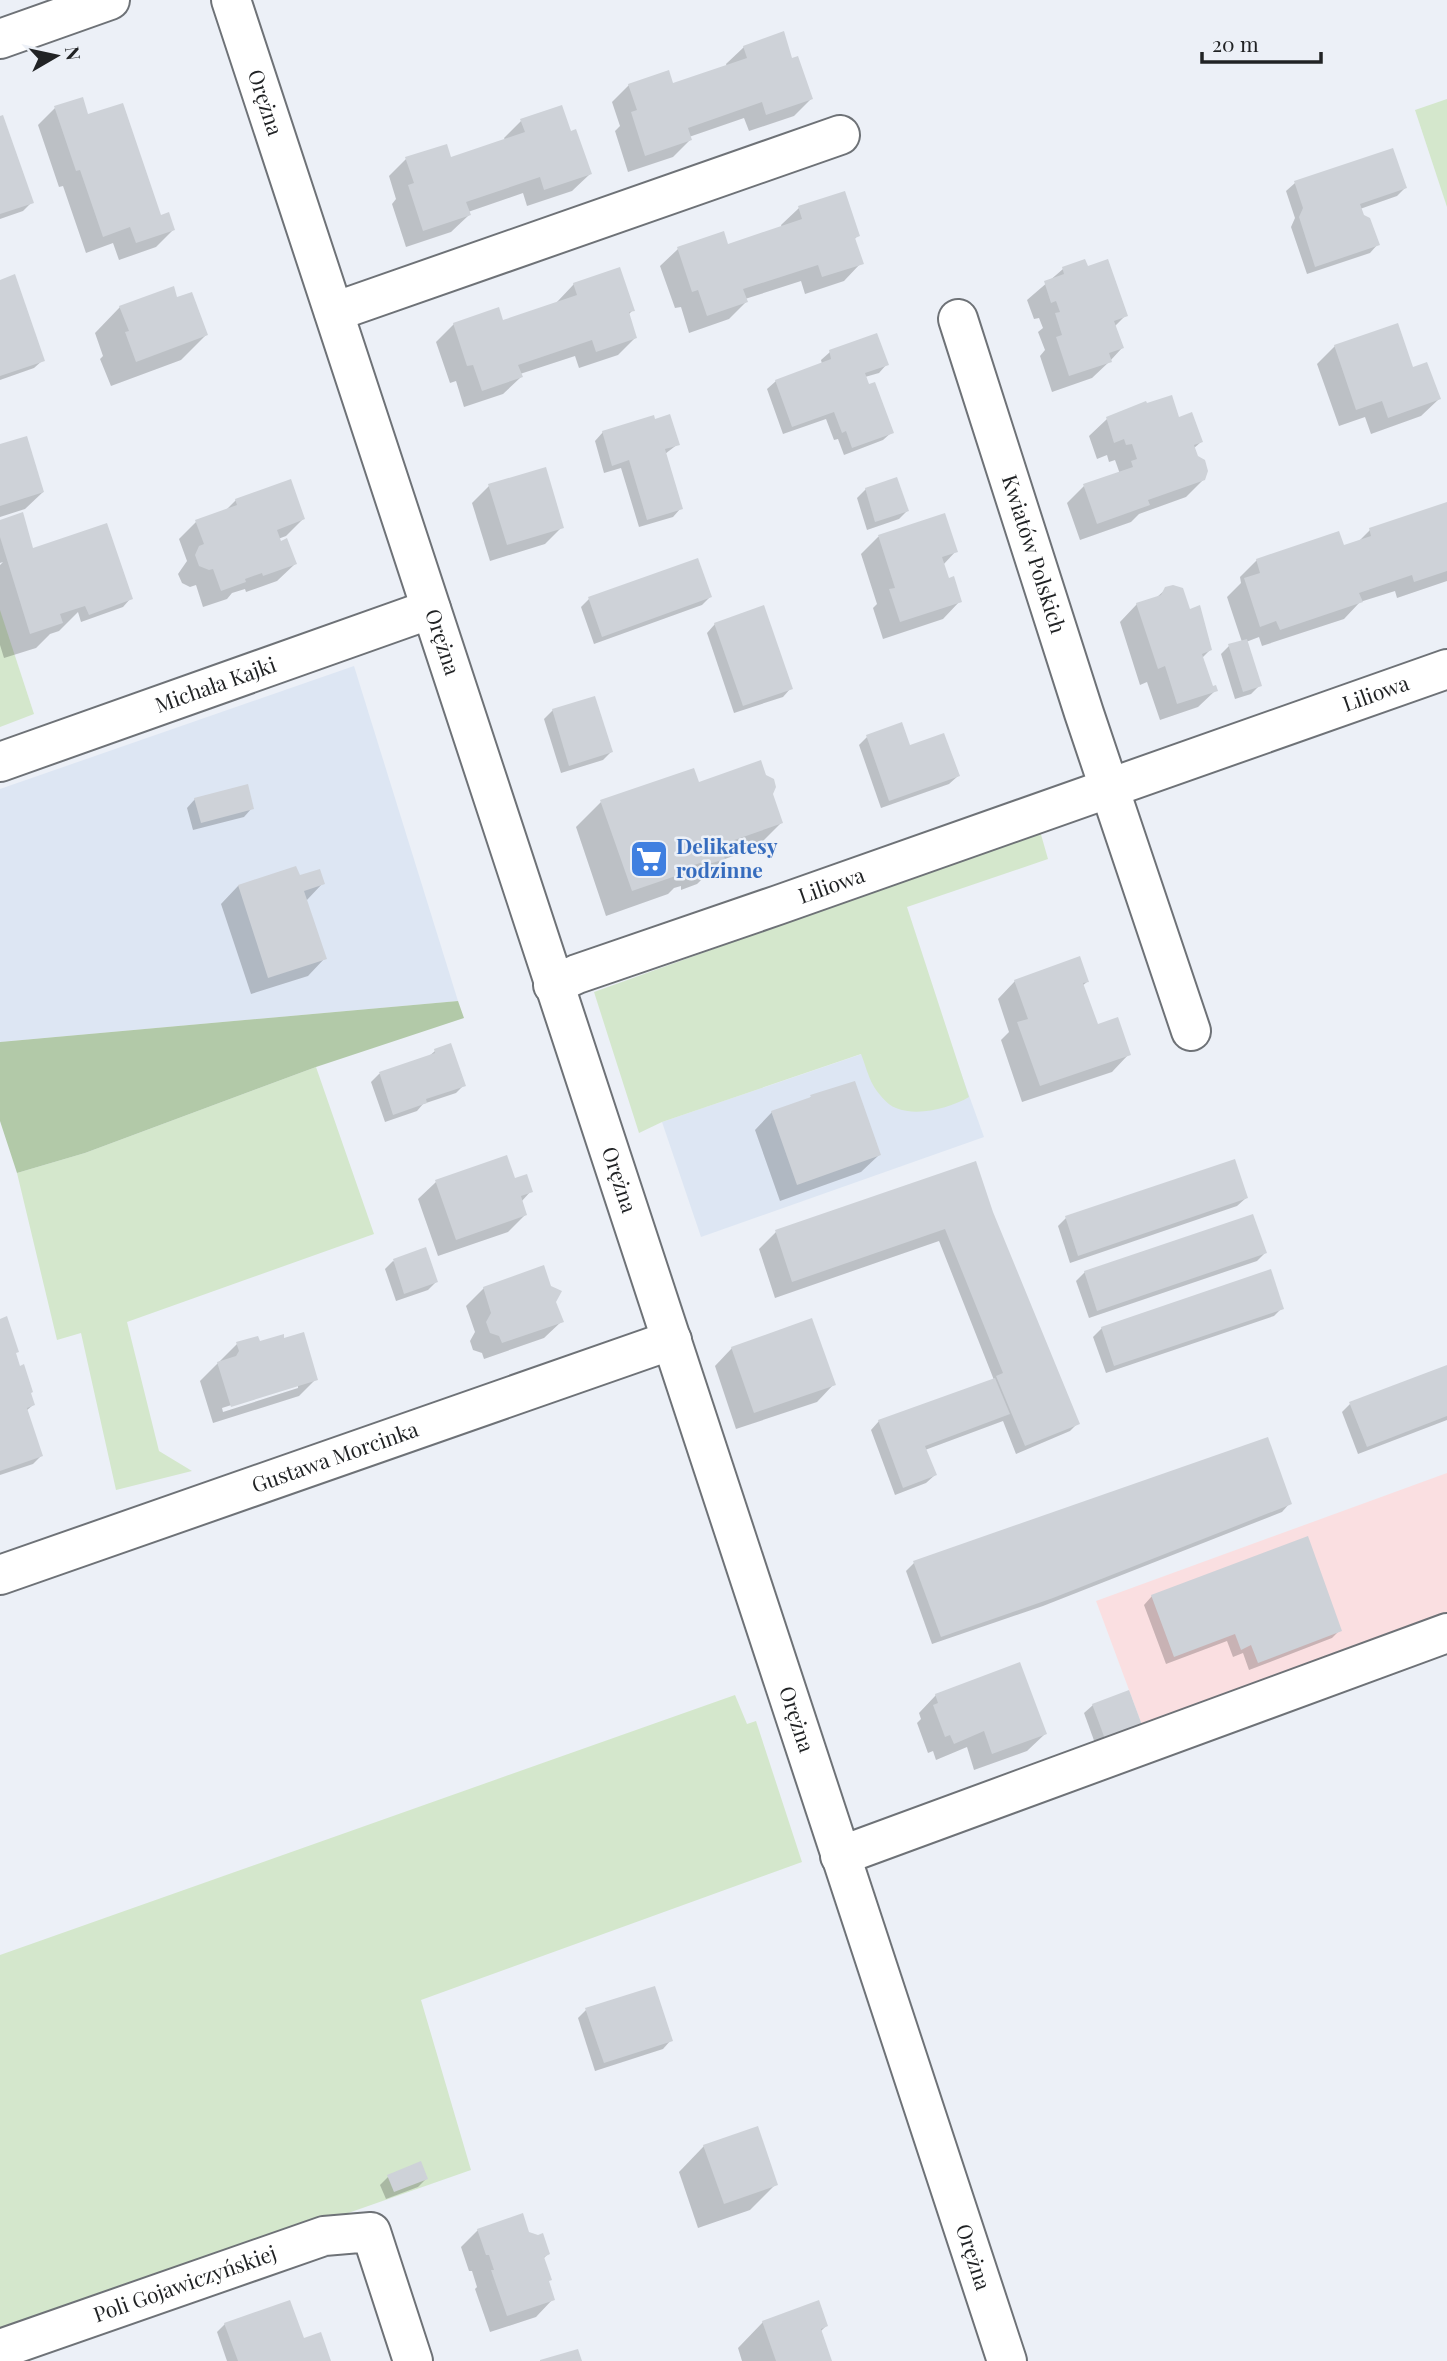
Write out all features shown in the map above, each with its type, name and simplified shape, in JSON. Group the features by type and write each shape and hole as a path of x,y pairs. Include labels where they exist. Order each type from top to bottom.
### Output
{"street":[{"path":"0,39 110,0"},
{"name":"Orężna","path":"231,0 1007,2361"},
{"path":"334,312 840,135"},
{"name":"Kwiatów Polskich","path":"958,319 1109,788"},
{"name":"Michała Kajki","path":"0,762 431,609"},
{"name":"Liliowa","path":"553,985 577,974 1447,670"},
{"path":"1109,788 1191,1031"},
{"name":"Gustawa Morcinka","path":"0,1575 673,1340"},
{"path":"840,1856 1447,1633"},
{"name":"Poli Gojawiczyńskiej","path":"0,2349 324,2236 371,2232 413,2361"}],"shaded area":[{"path":"354,666 458,1001 0,1042 0,789"},
{"path":"944,1026 984,1137 701,1237 662,1122"},
{"path":"1447,1473 1447,1613 1142,1725 1096,1601"}],"green space":[{"path":"1447,99 1447,207 1415,110"},
{"path":"0,610 34,714 0,727"},
{"path":"1040,831 1048,859 907,907 969,1097 934,1110 914,1112 896,1108 875,1088 861,1054 662,1122 639,1133 594,992"},
{"path":"458,1001 464,1018 316,1067 85,1153 17,1173 0,1121 0,1042"},
{"path":"316,1067 374,1234 127,1322 159,1451 192,1471 116,1490 81,1333 57,1340 17,1173 85,1153"},
{"path":"735,1695 747,1724 756,1721 802,1862 421,2000 471,2170 0,2335 0,1955"}],"building":[{"path":"784,31 792,58 798,56 813,99 766,115 762,102 688,128 692,140 645,156 631,112 637,110 628,84 669,70 673,83 747,58 743,46"},
{"path":"83,97 88,114 123,103 161,215 169,212 175,230 136,243 130,227 103,237 80,170 76,171 54,106"},
{"path":"562,105 571,131 576,129 592,174 544,190 540,177 466,202 471,215 423,231 408,185 414,183 405,157 447,144 451,157 525,132 520,119"},
{"path":"3,115 34,203 0,214 0,116"},
{"path":"1393,148 1407,188 1360,204 1364,215 1370,218 1380,245 1315,267 1299,217 1303,208 1294,181"},
{"path":"845,191 860,236 855,238 864,264 822,277 818,265 743,289 748,302 707,316 698,290 692,292 677,247 724,231 728,244 802,219 798,206"},
{"path":"1085,259 1088,266 1108,259 1128,316 1114,321 1124,348 1109,353 1112,362 1069,376 1056,337 1062,335 1055,313 1060,312 1056,301 1051,303 1044,281 1064,274 1062,267"},
{"path":"620,267 635,311 629,312 637,338 596,352 592,340 518,365 523,377 482,391 473,365 467,366 453,323 499,307 503,320 577,295 573,283"},
{"path":"15,274 45,361 0,376 0,280"},
{"path":"174,286 177,297 192,292 208,335 136,362 125,332 129,331 119,306"},
{"path":"1398,323 1413,367 1427,362 1441,399 1388,418 1382,401 1356,410 1334,345"},
{"path":"877,333 889,365 865,373 869,384 875,382 894,433 852,448 846,431 842,433 834,412 792,427 775,380 831,359 829,350"},
{"path":"1172,395 1179,417 1192,412 1203,442 1194,445 1198,456 1205,460 1208,471 1205,480 1148,500 1150,505 1097,524 1083,484 1133,467 1131,461 1137,459 1132,444 1126,445 1124,439 1114,443 1106,417 1146,401 1147,403"},
{"path":"670,414 680,445 665,449 683,509 647,520 629,460 612,466 602,431 654,415 655,419"},
{"path":"27,436 44,492 0,506 0,444"},
{"path":"546,467 564,528 507,545 488,484"},
{"path":"897,477 909,511 875,522 865,488"},
{"path":"291,479 305,519 277,530 281,541 287,538 297,564 263,576 262,573 245,579 246,582 221,591 213,569 199,566 195,555 199,546 204,544 195,520 237,505 235,499"},
{"path":"1447,502 1447,571 1414,582 1412,575 1359,593 1363,602 1280,630 1276,621 1260,627 1244,578 1260,573 1256,559 1339,531 1344,545 1371,536 1369,528"},
{"path":"23,512 33,548 107,523 133,599 89,615 85,606 60,614 63,623 30,634 0,537 0,520"},
{"path":"945,513 958,552 942,557 949,578 954,576 962,602 900,622 889,589 895,588 878,535"},
{"path":"698,558 712,597 602,637 588,597"},
{"path":"1173,585 1183,588 1190,609 1200,605 1212,650 1202,654 1213,686 1216,685 1218,691 1177,704 1165,666 1158,669 1136,603 1161,595 1165,587"},
{"path":"764,605 793,689 743,706 714,623"},
{"path":"1247,639 1262,686 1243,692 1228,644"},
{"path":"595,696 613,752 569,766 552,709"},
{"path":"902,722 910,745 944,733 960,776 889,801 866,735"},
{"path":"761,760 766,775 774,779 776,787 773,794 783,823 720,845 725,859 706,865 706,861 694,865 696,869 632,891 600,800 694,768 699,782"},
{"path":"248,784 254,809 201,823 194,798"},
{"path":"296,866 300,875 320,869 325,884 304,891 327,959 268,978 238,885"},
{"path":"1080,956 1089,982 1083,983 1098,1024 1118,1017 1131,1055 1040,1086 1017,1022 1028,1019 1014,980"},
{"path":"451,1043 466,1086 426,1099 427,1103 393,1115 379,1072 435,1053 434,1049"},
{"path":"855,1081 881,1155 797,1185 771,1111"},
{"path":"507,1155 515,1178 527,1174 533,1192 521,1196 527,1215 456,1240 435,1180"},
{"path":"1235,1159 1248,1198 1078,1256 1065,1216"},
{"path":"976,1161 993,1212 1080,1424 1025,1446 996,1376 1003,1373 945,1229 792,1282 775,1230"},
{"path":"1253,1214 1267,1253 1097,1311 1084,1271"},
{"path":"426,1247 438,1282 404,1294 393,1259"},
{"path":"544,1265 551,1286 562,1291 556,1302 564,1322 502,1343 499,1336 490,1333 486,1322 491,1313 483,1287"},
{"path":"1271,1269 1284,1309 1114,1366 1101,1327"},
{"path":"7,1316 19,1352 16,1353 20,1366 24,1364 33,1392 31,1393 35,1405 27,1408 43,1456 0,1471 0,1319"},
{"path":"812,1318 836,1385 754,1413 731,1347"},
{"path":"304,1332 318,1380 231,1407 217,1362 236,1356 239,1351 236,1342 258,1336 260,1341 284,1334 284,1338"},
{"path":"1447,1365 1447,1416 1367,1447 1349,1402"},
{"path":"995,1378 1010,1414 925,1446 937,1475 903,1488 878,1420"},
{"path":"1268,1437 1292,1504 1053,1598 941,1637 913,1561"},
{"path":"1308,1536 1342,1631 1258,1663 1251,1645 1241,1650 1235,1634 1174,1657 1151,1595"},
{"path":"1020,1662 1047,1734 992,1754 984,1731 954,1744 950,1735 945,1737 933,1705 938,1703 935,1694"},
{"path":"1129,1690 1142,1725 1105,1739 1092,1704"},
{"path":"655,1986 673,2041 604,2063 585,2008"},
{"path":"758,2126 778,2185 724,2204 703,2145"},
{"path":"421,2161 428,2179 394,2192 387,2175"},
{"path":"523,2213 529,2232 538,2235 543,2233 550,2254 544,2257 555,2300 507,2316 491,2270 494,2270 489,2255 486,2255 477,2229"},
{"path":"290,2300 304,2338 321,2332 331,2361 238,2361 224,2323"},
{"path":"819,2300 828,2326 821,2329 832,2361 776,2361 762,2321"},
{"path":"578,2349 582,2361 540,2361 540,2360"}],"place":[{"name":"Delikatesy rodzinne","path":"649,859"}]}
